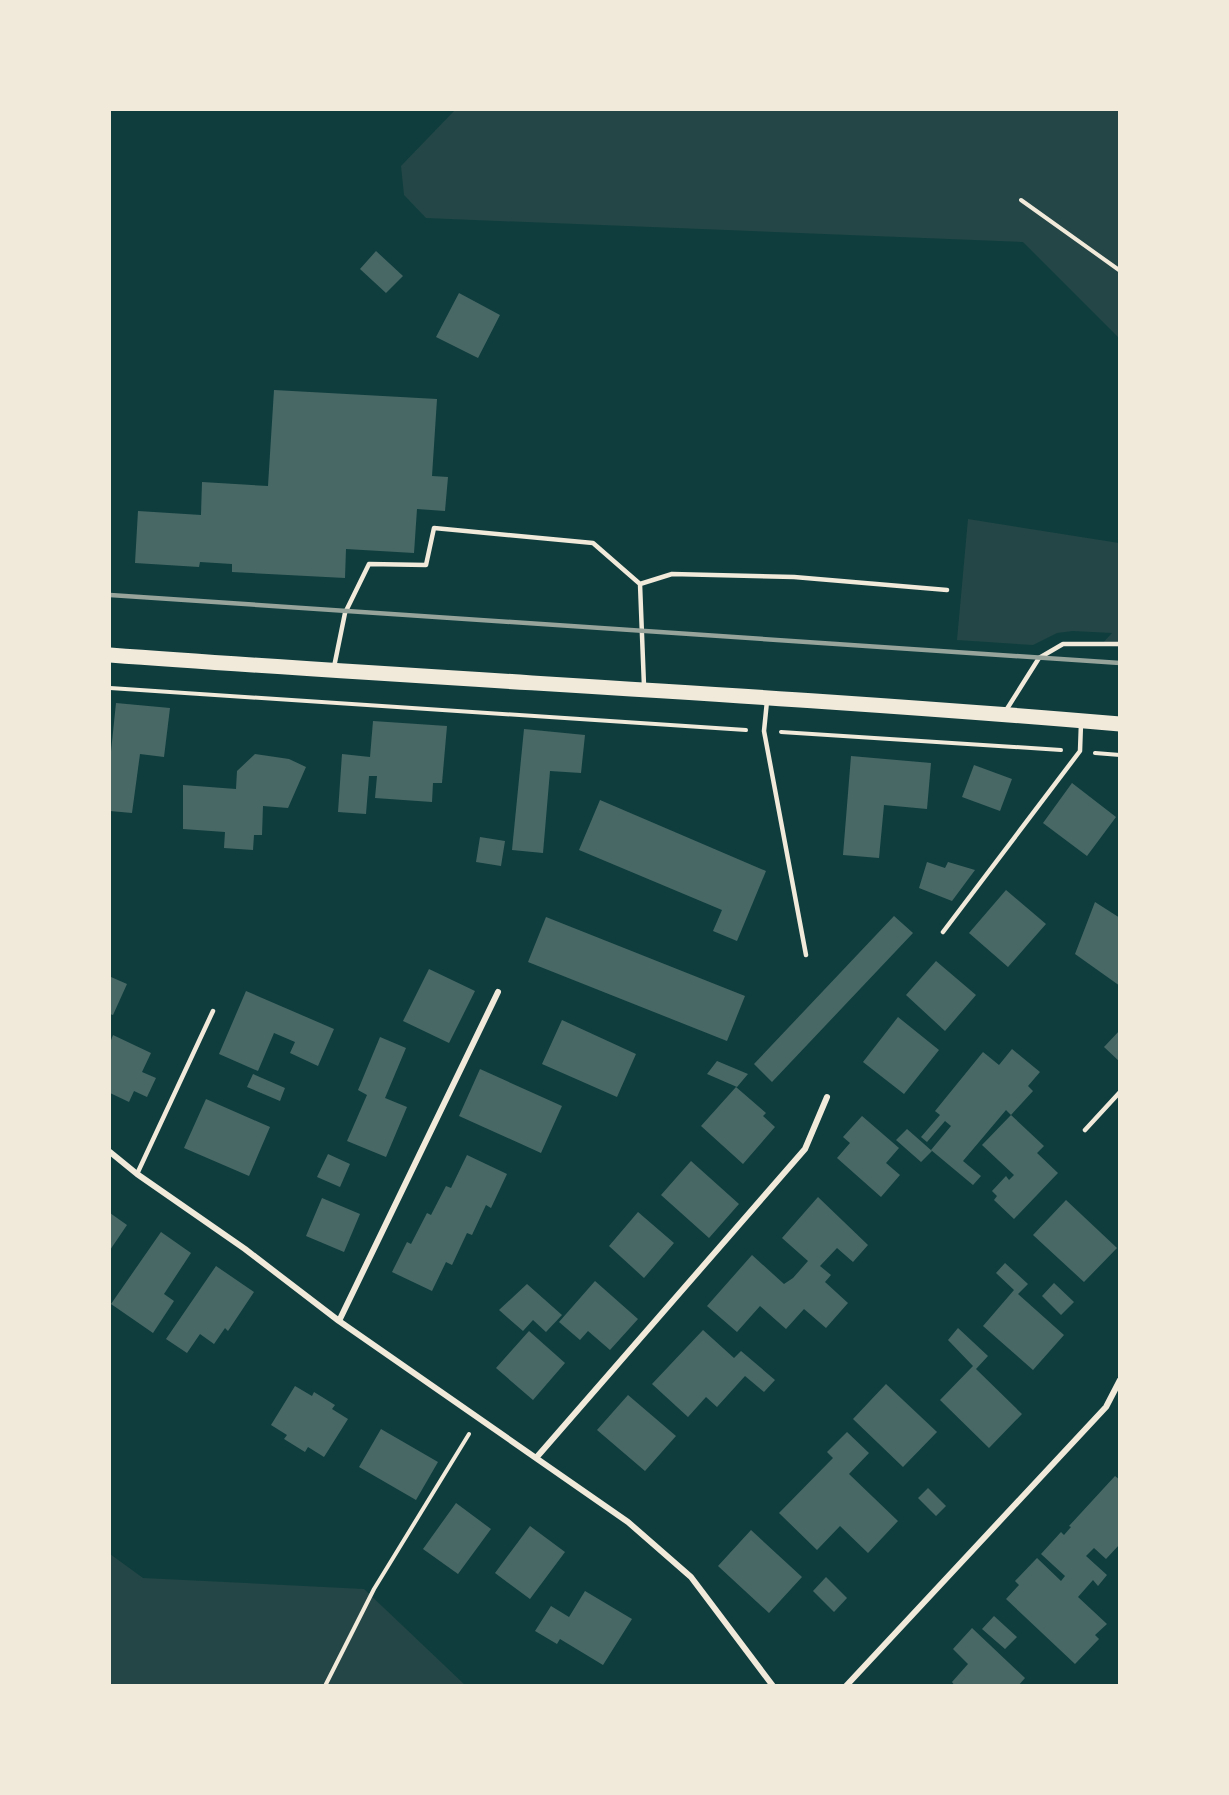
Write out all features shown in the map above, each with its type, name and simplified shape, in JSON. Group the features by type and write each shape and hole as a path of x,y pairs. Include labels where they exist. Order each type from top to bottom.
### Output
{"main road":[{"path":"110,656 333,672 645,689 1119,724"}],"street":[{"path":"339,1321 498,992"},
{"path":"536,1458 805,1149 827,1097"},
{"path":"110,1152 137,1174 245,1249 339,1321 628,1522 691,1577 773,1686"},
{"path":"846,1686 1106,1407 1119,1380"}],"lane":[{"path":"333,672 345,613 369,564 426,565 434,528 593,543 640,584 645,689"},
{"path":"640,584 672,574 794,577 947,590"},
{"path":"1002,717 1039,658 1064,644 1119,644"},
{"path":"767,698 764,731 806,955"},
{"path":"943,932 1080,752 1081,721"},
{"path":"137,1174 213,1011"},
{"path":"1085,1130 1119,1092"}],"path":[{"path":"1020,200 1119,270"},
{"path":"110,688 1119,755"},
{"path":"325,1686 374,1589 480,1417"}],"shaded area":[{"path":"455,110 1119,110 1119,338 1023,242 426,218 404,195 401,166"},
{"path":"968,519 1119,543 1119,647 1101,645 1112,633 1073,631 1057,633 1033,645 957,640"},
{"path":"110,1554 143,1578 364,1589 465,1685 110,1685"}],"building":[{"path":"376,251 403,276 386,293 360,269"},
{"path":"459,293 500,315 478,358 436,337"},
{"path":"274,390 437,399 432,476 448,477 445,511 417,509 414,553 346,549 345,578 232,572 232,564 200,562 199,567 135,563 138,511 201,515 202,482 268,486"},
{"path":"116,703 170,708 164,757 140,754 132,813 110,811 110,761"},
{"path":"373,721 447,726 442,783 433,783 432,802 375,798 377,776 369,776 366,814 338,812 342,754 370,757"},
{"path":"524,729 585,735 581,773 550,771 543,853 512,850"},
{"path":"255,754 289,759 306,767 288,808 263,806 262,835 254,835 253,850 224,848 225,832 183,829 183,785 236,789 237,771"},
{"path":"851,756 931,763 927,809 884,805 879,858 843,855"},
{"path":"974,765 1012,779 1000,811 962,797"},
{"path":"1072,783 1116,817 1087,856 1043,823"},
{"path":"600,800 766,871 737,941 713,931 722,910 579,850"},
{"path":"480,837 505,841 501,866 476,862"},
{"path":"927,862 945,868 948,862 975,870 952,901 919,888"},
{"path":"1006,890 1046,924 1008,967 969,933"},
{"path":"1095,902 1120,918 1120,986 1075,954"},
{"path":"894,916 913,933 772,1082 754,1064"},
{"path":"546,917 745,996 727,1041 528,962"},
{"path":"936,961 976,995 945,1031 906,995"},
{"path":"429,969 475,991 449,1043 403,1021"},
{"path":"111,977 127,984 113,1015 110,1014"},
{"path":"246,991 334,1029 318,1066 290,1053 295,1042 274,1033 258,1071 219,1054"},
{"path":"898,1017 939,1050 904,1094 863,1062"},
{"path":"562,1020 636,1054 617,1097 542,1064"},
{"path":"1120,1030 1120,1062 1104,1047"},
{"path":"113,1035 151,1053 142,1072 156,1078 147,1097 134,1091 129,1102 110,1093 110,1043"},
{"path":"380,1037 406,1048 385,1098 407,1107 386,1157 347,1141 367,1095 358,1090"},
{"path":"1012,1049 1040,1072 1028,1086 1033,1091 1011,1115 1006,1110 963,1161 981,1176 973,1185 931,1150 951,1126 945,1121 927,1142 921,1137 940,1115 935,1111 983,1052 999,1065"},
{"path":"717,1061 748,1074 737,1087 707,1074"},
{"path":"480,1069 562,1106 541,1153 459,1116"},
{"path":"253,1074 285,1088 280,1101 247,1087"},
{"path":"736,1087 766,1113 763,1116 775,1127 743,1164 701,1126"},
{"path":"206,1099 270,1127 249,1176 184,1148"},
{"path":"1011,1115 1044,1146 1037,1153 1058,1173 1014,1219 994,1200 997,1196 992,1191 1006,1176 1009,1180 1014,1175 982,1145"},
{"path":"862,1116 899,1148 886,1163 900,1175 881,1197 837,1158 850,1143 843,1137"},
{"path":"907,1129 932,1151 921,1162 896,1140"},
{"path":"328,1154 350,1164 340,1187 317,1177"},
{"path":"467,1155 507,1174 491,1208 486,1205 472,1235 467,1233 452,1265 446,1262 432,1291 392,1272 407,1242 411,1244 427,1213 431,1215 446,1186 451,1188"},
{"path":"691,1161 739,1204 709,1238 661,1195"},
{"path":"818,1197 868,1245 853,1262 837,1248 820,1266 831,1275 825,1282 848,1303 826,1328 804,1309 786,1329 760,1306 737,1332 707,1306 752,1255 784,1284 793,1278 808,1261 782,1238"},
{"path":"322,1198 360,1214 344,1252 306,1236"},
{"path":"1066,1200 1117,1248 1084,1282 1033,1235"},
{"path":"638,1212 674,1243 644,1278 609,1246"},
{"path":"110,1213 127,1225 110,1250"},
{"path":"161,1232 191,1253 164,1294 174,1301 153,1333 111,1304"},
{"path":"1005,1263 1028,1284 1018,1294 1064,1335 1033,1370 983,1326 1014,1290 996,1273"},
{"path":"216,1266 254,1292 228,1331 225,1328 214,1344 200,1334 187,1353 166,1339"},
{"path":"595,1281 638,1319 610,1350 588,1331 580,1340 559,1322"},
{"path":"1054,1283 1074,1302 1061,1315 1042,1296"},
{"path":"527,1284 562,1315 546,1332 533,1320 523,1331 499,1310"},
{"path":"958,1328 988,1356 976,1369 1022,1414 989,1448 940,1400 973,1366 948,1340"},
{"path":"703,1330 734,1358 741,1351 775,1380 764,1392 745,1376 717,1407 706,1397 688,1417 652,1384"},
{"path":"529,1331 565,1363 533,1400 496,1368"},
{"path":"886,1384 937,1432 903,1467 853,1419"},
{"path":"295,1386 312,1396 314,1392 335,1405 332,1409 348,1419 324,1457 308,1447 305,1452 284,1439 287,1435 271,1425"},
{"path":"628,1395 676,1436 645,1471 597,1430"},
{"path":"381,1429 438,1462 416,1500 359,1467"},
{"path":"847,1432 869,1453 849,1474 898,1521 868,1553 840,1526 817,1550 779,1513 833,1458 827,1452"},
{"path":"1115,1476 1120,1480 1120,1544 1106,1559 1094,1548 1086,1556 1107,1575 1098,1586 1093,1580 1078,1597 1107,1624 1095,1635 1099,1639 1075,1664 1006,1599 1019,1585 1015,1581 1037,1558 1061,1581 1065,1576 1041,1554 1061,1532 1064,1535 1071,1527 1069,1526"},
{"path":"928,1488 946,1506 936,1516 918,1498"},
{"path":"456,1503 491,1529 458,1574 423,1549"},
{"path":"530,1526 565,1552 530,1599 495,1573"},
{"path":"751,1530 802,1577 769,1613 718,1566"},
{"path":"826,1577 847,1598 834,1612 813,1591"},
{"path":"585,1591 632,1619 603,1665 560,1639 557,1644 535,1631 551,1606 569,1617"},
{"path":"994,1616 1017,1637 1005,1649 982,1629"},
{"path":"972,1628 1025,1678 1018,1686 955,1686 952,1682 968,1664 953,1649"}],"railway":[{"path":"110,595 1120,663"}]}
